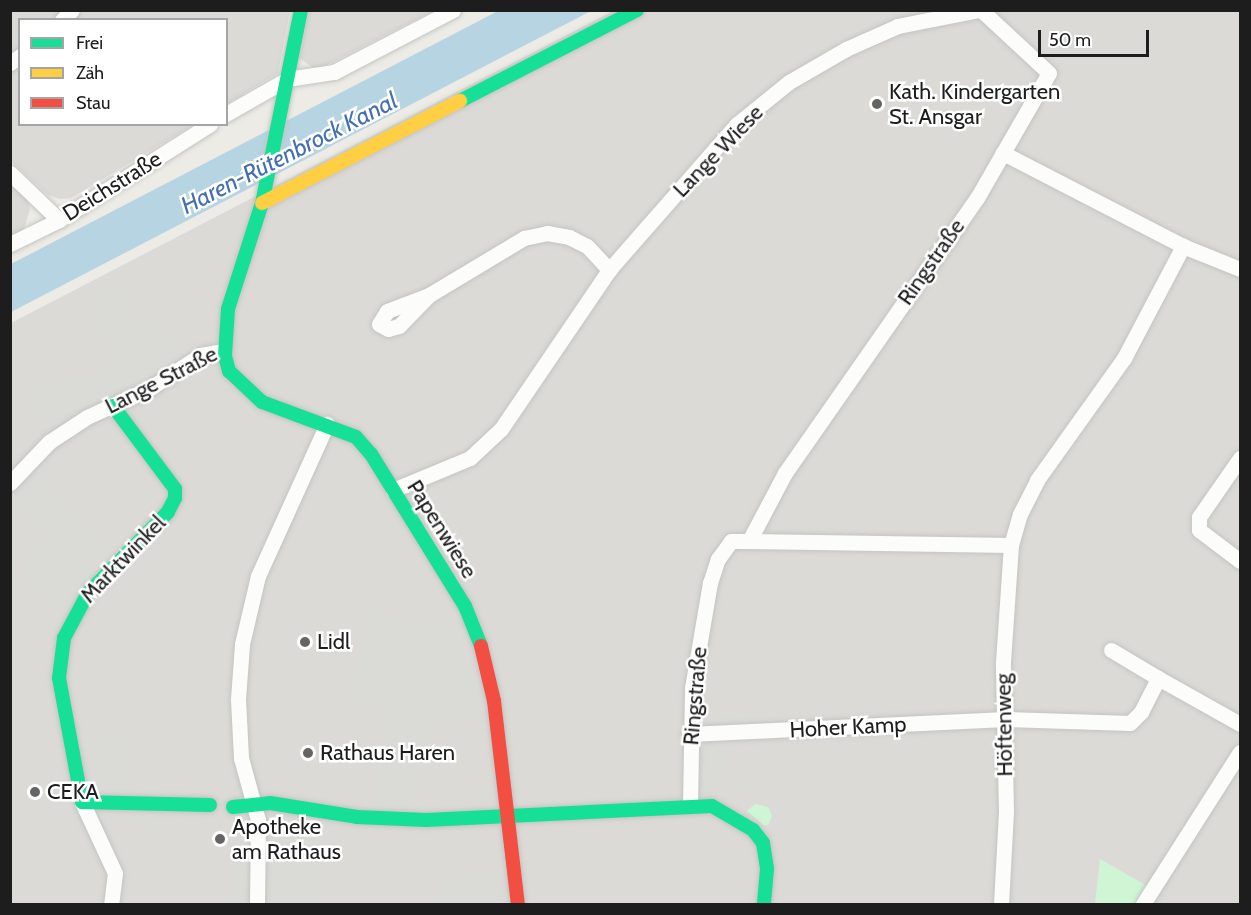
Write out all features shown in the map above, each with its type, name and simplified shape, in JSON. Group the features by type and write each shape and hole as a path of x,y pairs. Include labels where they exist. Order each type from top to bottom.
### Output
{"street":[{"name":"Lange Straße","path":"10,483 50,442 87,417 113,406 201,355 224,351 228,309 265,187 302,10"},
{"path":"228,113 287,79 334,72 453,10"},
{"path":"261,203 637,10"},
{"name":"Ringstraße","path":"749,541 785,472 814,427 976,198 1049,73 980,10"},
{"name":"Lange Wiese","path":"393,490 470,458 501,429 609,270 737,124 789,82 846,49 898,26 980,10"},
{"name":"Deichstraße","path":"10,244 59,220 207,126"},
{"path":"1003,153 1183,246 1240,269"},
{"path":"10,173 59,220"},
{"path":"429,294 524,238 547,233 569,237 587,246 609,270"},
{"path":"1011,545 1020,514 1037,480 1124,358 1183,246"},
{"name":"Papenwiese","path":"224,351 229,371 247,392 283,411 327,424 356,437 393,490 476,630 494,701 518,904"},
{"name":"Marktwinkel","path":"111,904 115,873 82,802 60,678 64,638 88,592 114,563 168,512 175,498 175,489 113,406"},
{"path":"257,904 258,820 241,758 238,699 242,644 258,576 327,424"},
{"path":"1240,458 1199,517 1199,530 1240,561"},
{"name":"Ringstraße","path":"690,806 689,734 692,688 710,583 724,546 740,539 749,541 1011,545"},
{"name":"Höftenweg","path":"1001,904 1006,719 1003,662 1011,545"},
{"path":"1111,650 1240,724"},
{"name":"Hoher Kamp","path":"689,734 1006,719 1130,723 1141,712 1158,678"},
{"path":"1143,904 1240,752"},
{"path":"82,802 210,805"},
{"path":"233,807 254,803 357,816 426,820 690,806 723,810 753,830 763,843 767,869 764,904"}],"shaded area":[{"path":"11,11 290,11 278,73 228,103 228,18 18,18 18,126 191,126 71,198 60,199 48,195 11,161"},
{"path":"309,11 433,11 317,70 299,58"},
{"path":"613,11 1240,11 1240,904 11,904 11,323"},
{"path":"10,184 28,200 30,209 24,229 11,235"},
{"path":"119,283 140,327 153,321 160,332 173,322 190,342 150,377 46,432 26,397 73,371 79,380 117,359 87,301"},
{"path":"44,453 62,471 48,485 111,547 66,610 20,575 46,533 11,504 11,493"},
{"path":"431,497 474,567 471,581 427,513"},
{"path":"368,604 408,627 461,629 475,681 482,721 463,724 430,718 411,812 373,806 390,711 351,704"},
{"path":"758,714 758,723 697,725 698,715"},
{"path":"77,730 131,739 129,796 88,793"},
{"path":"725,740 727,781 716,781 716,793 700,794 698,741"},
{"path":"755,781 755,793 727,794 727,782"},
{"path":"781,799 787,799 792,807 790,813 781,815 776,810 776,804"},
{"path":"91,805 169,808 166,828 99,823"},
{"path":"261,812 322,830 317,849 328,852 315,904 266,904"},
{"path":"238,813 250,814 248,904 232,904"},
{"path":"498,872 504,904 437,904 444,877"}],"green space":[{"path":"755,804 768,807 772,816 768,825 765,826 747,811"},
{"path":"1100,859 1147,886 1138,904 1095,904"}],"water":[{"name":"Haren-Rütenbrock Kanal","path":"498,11 591,11 11,312 11,264"}],"traffic: fast":[{"path":"301,10 262,203 228,309 225,356 229,371 262,402 356,437 371,454 465,606 481,646"},
{"path":"460,101 637,10"},
{"path":"113,406 175,489 175,498 168,512 88,593 64,638 59,678 82,802 210,805"},
{"path":"233,807 270,803 357,817 426,820 712,806 753,830 763,843 767,869 764,904"}],"traffic: slow":[{"path":"262,203 460,101"}],"traffic: jam":[{"path":"481,646 494,701 518,904"}],"place":[{"name":"Kath. Kindergarten St. Ansgar","path":"877,104"},
{"name":"Lidl","path":"305,642"},
{"name":"Rathaus Haren","path":"308,753"},
{"name":"CEKA","path":"35,792"},
{"name":"Apotheke am Rathaus","path":"220,839"}]}
